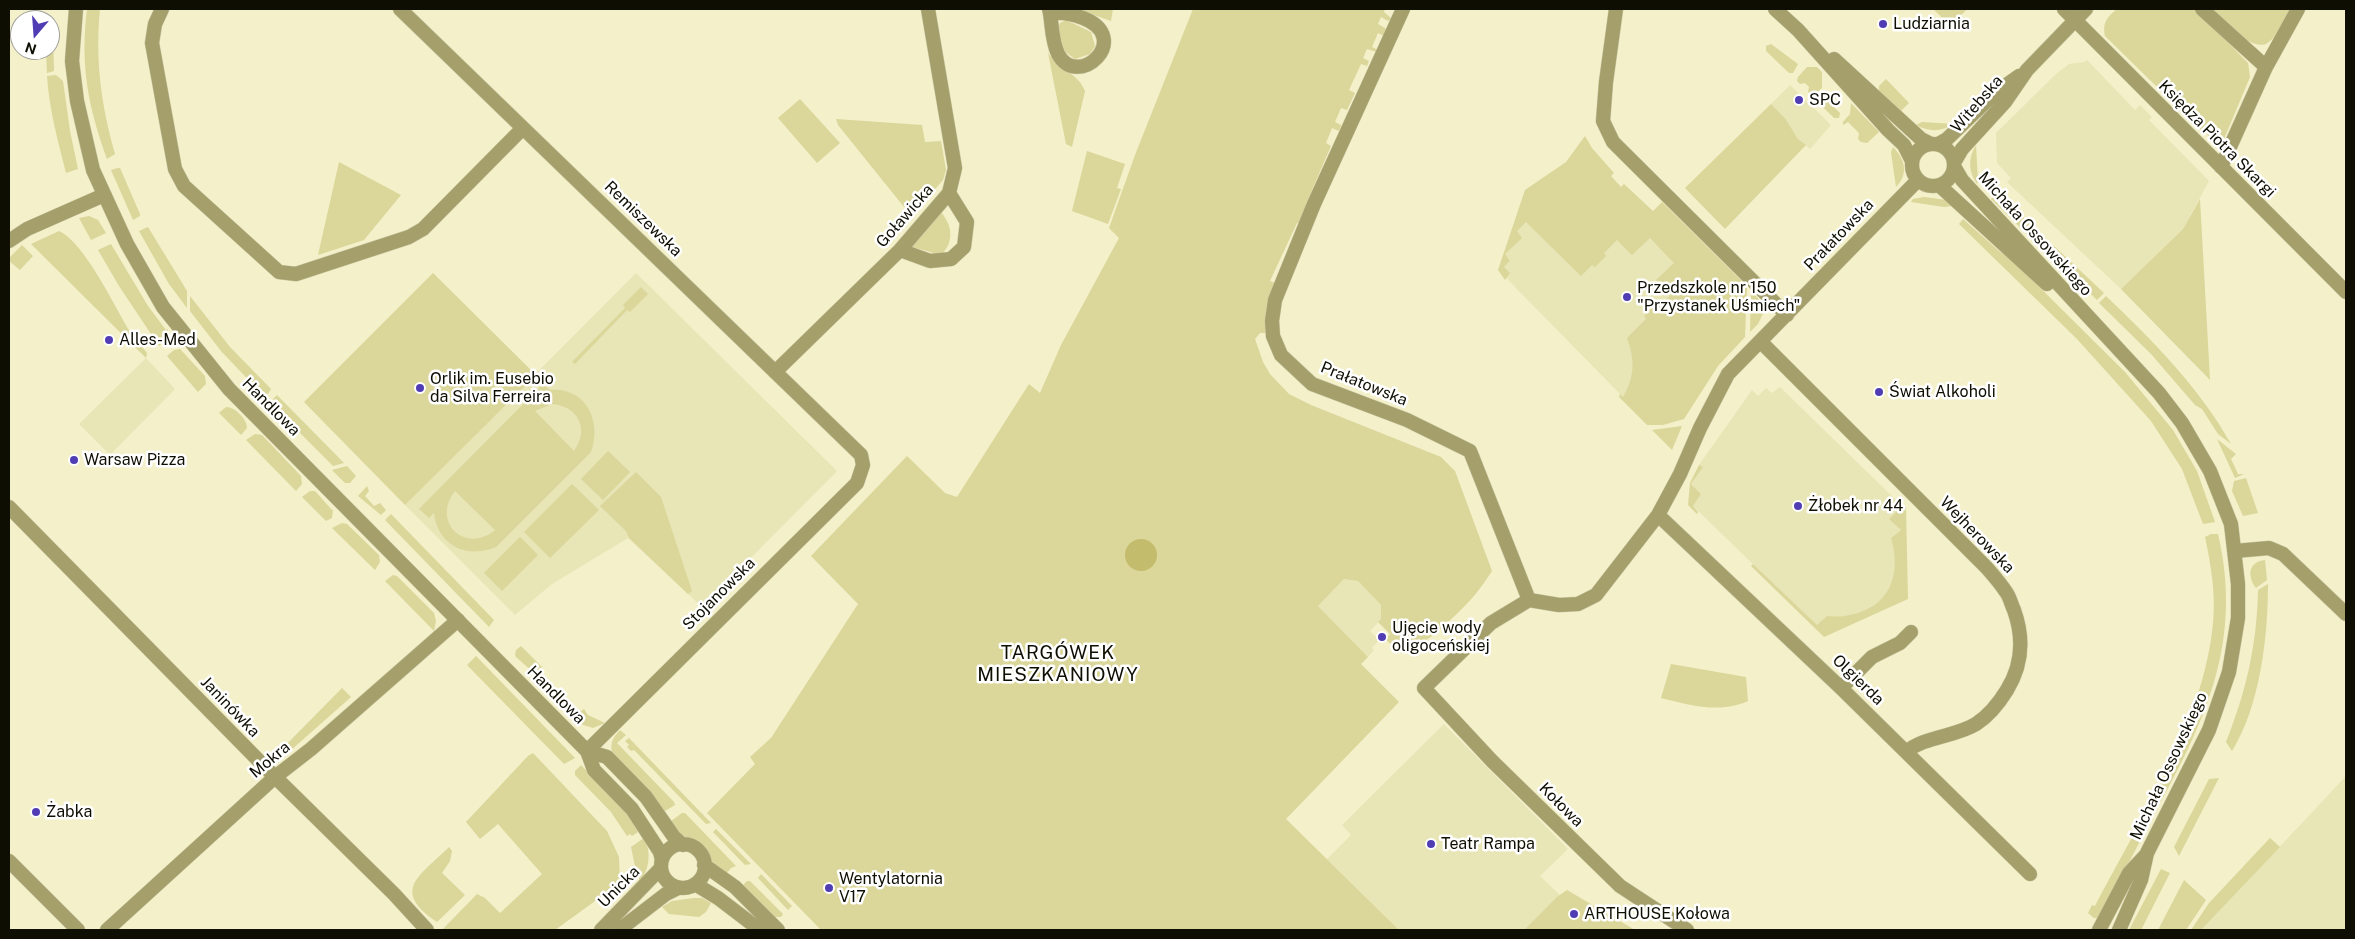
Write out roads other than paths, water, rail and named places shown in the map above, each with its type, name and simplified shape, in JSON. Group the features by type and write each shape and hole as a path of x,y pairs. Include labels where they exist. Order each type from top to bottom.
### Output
{"street":[{"name":"Handlowa","path":"76,9 72,61 77,102 93,170 127,244 163,307 229,390 586,751 594,770 632,809 660,852 662,864"},
{"path":"162,9 155,24 152,43 176,169 184,186 280,272 296,274 409,237 422,229 523,128"},
{"name":"Remiszewska","path":"400,9 861,455"},
{"name":"Goławicka","path":"775,372 900,250 949,193 955,168 928,9"},
{"name":"Prałatowska","path":"1403,9 1314,204 1275,300 1272,321 1273,336 1281,355 1312,384 1407,420 1470,451 1529,600 1559,605 1578,604 1596,596 1658,515 1728,374 1918,180"},
{"path":"1616,9 1606,82 1603,121 1613,142 1787,315"},
{"path":"1775,9 1798,30 1888,130 1904,145 1912,161 1913,173 1918,180 1926,185 1940,186 1947,182 1955,164 1950,152 1922,139 1814,40 1798,30"},
{"name":"Księdza Piotra Skargi","path":"2064,9 2346,292"},
{"name":"Witebska","path":"1955,164 1962,149 2005,102 2027,70 2086,9"},
{"path":"2202,9 2266,67"},
{"path":"2220,167 2266,67 2298,9"},
{"path":"1049,11 1074,14 1090,20 1099,27 1104,37 1104,44 1099,55 1092,63 1084,67 1070,66 1061,59 1055,44 1049,11"},
{"name":"Witebska","path":"1935,144 1947,139 1995,93 2027,70"},
{"path":"1912,161 1921,148 1935,144"},
{"name":"Michała Ossowskiego","path":"1955,164 1962,180 2158,393 2195,444 2210,471 2231,524 2235,550 2238,618 2229,672 2209,730 2147,853 2141,880 2119,930"},
{"name":"Michała Ossowskiego","path":"1940,186 2091,322"},
{"path":"900,250 930,261 951,259 964,247 967,222 949,193"},
{"path":"9,241 27,229 104,195"},
{"name":"Wejherowska","path":"1761,342 1987,568 2008,594 2022,638 2021,655 2011,683 1998,705 1977,723 1961,732 1915,745 1906,752"},
{"name":"Stojanowska","path":"586,751 857,483 863,464 861,455"},
{"name":"Janinówka","path":"9,507 428,930"},
{"name":"Olgierda","path":"1658,515 1841,688 2030,874"},
{"path":"2235,550 2268,548 2283,554 2346,614"},
{"name":"Kołowa","path":"1529,600 1491,623 1424,688 1492,761 1620,886 1687,930"},
{"name":"Mokra","path":"107,930 275,777 311,749 458,620"},
{"path":"1841,688 1872,656 1900,643 1911,632"},
{"name":"Handlowa","path":"586,751 606,757 646,797 674,837 683,845"},
{"path":"683,845 692,847 700,852 704,865 702,876 695,884 690,887 678,888 664,879 662,864 670,849 683,845"},
{"name":"Michała Ossowskiego","path":"2099,930 2129,873 2147,853"},
{"path":"9,861 78,930"},
{"name":"Unicka","path":"601,930 662,864"},
{"path":"704,865 735,887 778,930"},
{"path":"695,884 718,898 760,930"},
{"name":"Unicka","path":"619,930 666,894 678,888"}],"place":[{"name":"Ludziarnia","path":"1883,24"},
{"name":"SPC","path":"1799,100"},
{"name":"Przedszkole nr 150 \"Przystanek Uśmiech\"","path":"1627,297"},
{"name":"Alles-Med","path":"109,340"},
{"name":"Orlik im. Eusebio da Silva Ferreira","path":"420,388"},
{"name":"Świat Alkoholi","path":"1879,392"},
{"name":"Warsaw Pizza","path":"74,460"},
{"name":"Żłobek nr 44","path":"1798,506"},
{"name":"Ujęcie wody oligoceńskiej","path":"1382,637"},
{"name":"Żabka","path":"36,812"},
{"name":"Teatr Rampa","path":"1431,844"},
{"name":"Wentylatornia V17","path":"829,888"},
{"name":"ARTHOUSE Kołowa","path":"1574,914"}],"district":[{"name":"TARGÓWEK MIESZKANIOWY","path":"1058,664"}]}
